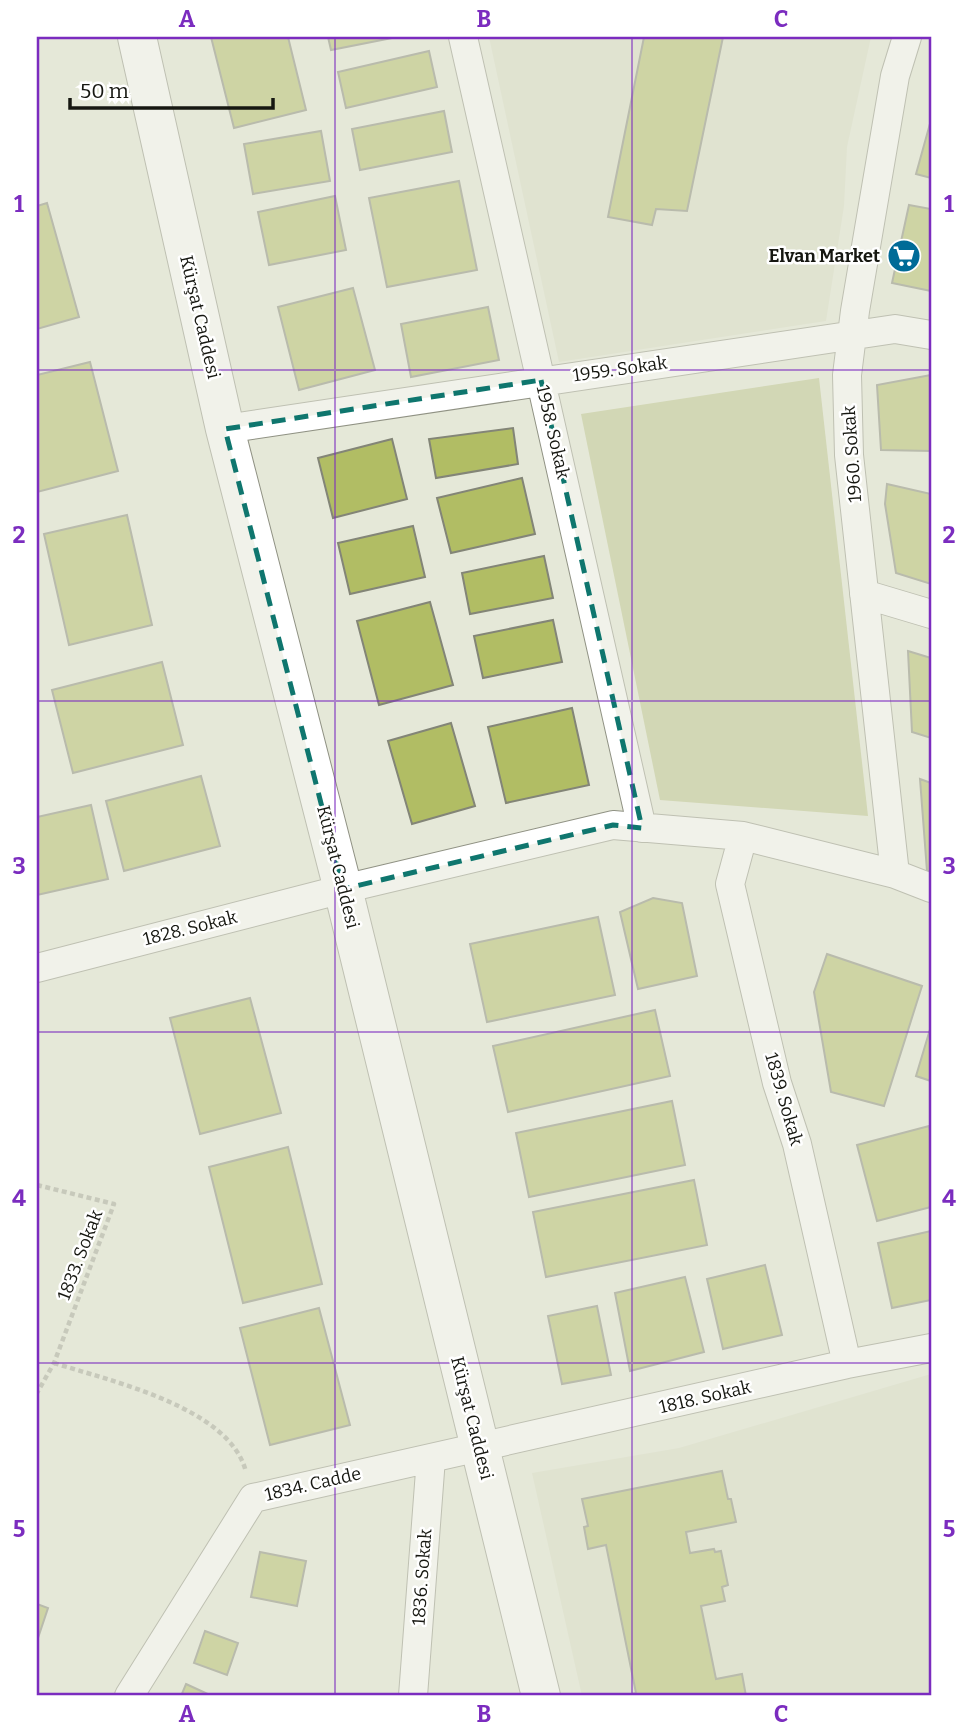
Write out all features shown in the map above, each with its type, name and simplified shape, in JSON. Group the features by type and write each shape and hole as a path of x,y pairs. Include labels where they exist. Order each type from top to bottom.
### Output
{"street":[{"name":"Kürşat Caddesi","path":"137,37 225,429 344,889 541,1696"},
{"name":"1958. Sokak","path":"463,37 642,828"},
{"name":"1960. Sokak","path":"895,874 849,455 847,374 895,76 907,37"},
{"name":"1959. Sokak","path":"225,429 895,328 931,335"},
{"path":"864,594 931,614"},
{"name":"1828. Sokak","path":"37,968 344,889 613,825 743,836 895,874 931,888"},
{"name":"1839. Sokak","path":"743,836 730,884 777,1083 797,1144 847,1364"},
{"name":"1818. Sokak","path":"479,1449 847,1364 931,1348"},
{"name":"1834. Cadde","path":"129,1696 253,1498 479,1449"},
{"name":"1836. Sokak","path":"413,1696 431,1458"}],"path":[{"name":"1833. Sokak","path":"37,1185 114,1204 54,1363 37,1393"},
{"path":"54,1363 159,1396 216,1427 243,1460 253,1498"}],"highlighted area":[{"path":"541,380 642,828 613,825 343,889 225,429"}],"shaded area":[{"path":"489,37 871,37 847,147 844,206 826,321 559,362"},
{"path":"931,1374 931,1696 582,1696 532,1473 679,1448"}],"green space":[{"path":"819,378 868,816 660,800 581,414"}],"building":[{"path":"211,37 288,37 306,110 234,128"},
{"path":"328,37 397,37 331,50"},
{"path":"644,37 723,37 687,211 656,209 652,225 608,217"},
{"path":"429,51 437,87 346,108 338,72"},
{"path":"444,111 452,152 360,170 352,129"},
{"path":"931,120 931,178 916,174"},
{"path":"321,131 330,181 253,194 244,144"},
{"path":"459,181 477,270 387,287 369,198"},
{"path":"335,196 346,250 269,265 258,212"},
{"path":"47,203 79,317 37,329 37,206"},
{"path":"909,205 931,209 931,291 892,283"},
{"path":"353,288 375,370 299,390 278,307"},
{"path":"488,307 499,360 411,377 401,324"},
{"path":"90,362 118,471 37,492 37,375"},
{"path":"931,375 931,451 881,450 877,385"},
{"path":"513,428 518,464 436,478 429,439"},
{"path":"392,439 407,499 333,518 318,458"},
{"path":"522,478 535,534 451,553 437,498"},
{"path":"887,484 931,494 931,584 896,573 885,504"},
{"path":"127,515 152,625 69,645 44,534"},
{"path":"413,526 425,577 350,594 338,543"},
{"path":"544,556 553,598 470,614 462,573"},
{"path":"430,602 453,685 379,705 357,621"},
{"path":"553,620 562,662 483,678 474,636"},
{"path":"908,651 931,658 931,738 912,732"},
{"path":"162,662 183,745 73,773 52,690"},
{"path":"572,708 589,785 506,803 488,727"},
{"path":"451,723 475,806 412,824 388,741"},
{"path":"201,776 220,846 124,871 106,801"},
{"path":"920,779 931,783 931,872 927,871"},
{"path":"91,805 108,879 37,895 37,817"},
{"path":"653,898 682,903 697,976 638,989 620,912"},
{"path":"598,917 615,995 487,1022 470,944"},
{"path":"827,954 922,986 884,1106 831,1092 814,992"},
{"path":"250,998 281,1113 200,1134 170,1018"},
{"path":"655,1010 670,1076 508,1112 493,1046"},
{"path":"931,1026 931,1081 916,1076"},
{"path":"672,1101 685,1165 529,1197 516,1133"},
{"path":"929,1126 931,1207 877,1221 857,1145"},
{"path":"288,1147 322,1284 243,1303 209,1167"},
{"path":"694,1180 707,1245 546,1277 533,1212"},
{"path":"931,1231 931,1300 892,1308 878,1243"},
{"path":"765,1265 782,1335 723,1349 707,1279"},
{"path":"685,1277 704,1352 630,1371 615,1293"},
{"path":"597,1306 611,1375 562,1384 548,1316"},
{"path":"319,1308 350,1425 270,1445 240,1328"},
{"path":"722,1471 736,1522 686,1532 690,1553 714,1549 715,1552 721,1551 728,1585 722,1587 725,1601 701,1606 716,1679 742,1674 746,1696 622,1696 636,1693 606,1545 588,1549 584,1527 588,1526 582,1499"},
{"path":"260,1552 306,1561 297,1606 251,1597"},
{"path":"37,1604 48,1608 37,1641"},
{"path":"205,1631 238,1643 227,1675 194,1663"},
{"path":"186,1684 212,1696 181,1696"}],"place":[{"name":"Elvan Market","path":"904,256"}]}
